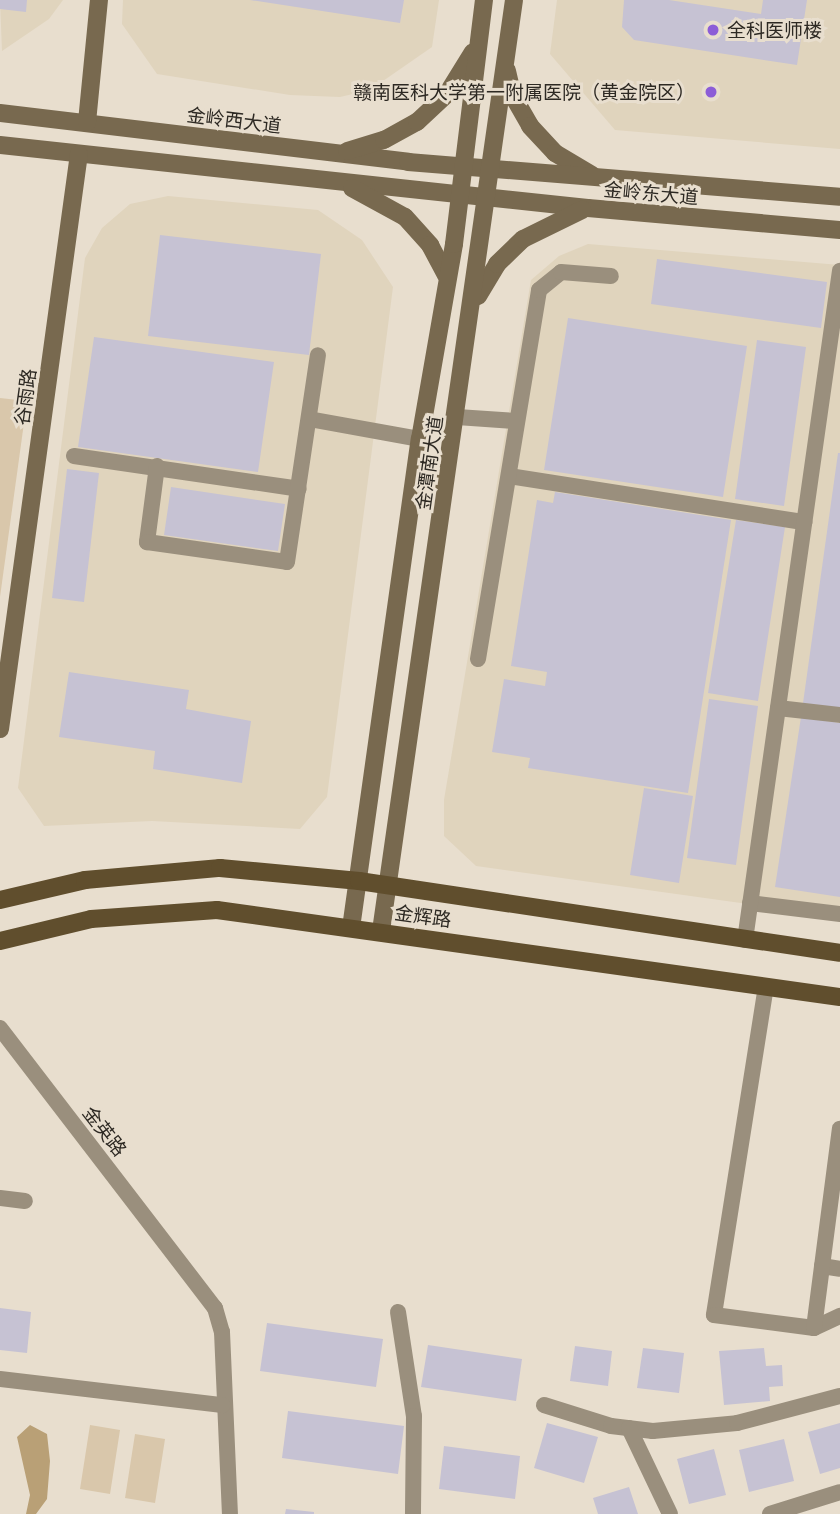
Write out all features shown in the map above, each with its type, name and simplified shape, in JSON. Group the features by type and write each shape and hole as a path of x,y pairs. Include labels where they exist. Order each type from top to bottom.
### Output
{"main road":[{"path":"87,122 99,0"},
{"name":"金潭南大道","path":"351,928 420,439 460,195 484,0"},
{"name":"金潭南大道","path":"381,931 472,313 489,168 514,0"},
{"path":"327,153 384,141 417,122 460,77 478,38"},
{"path":"507,44 508,80 530,126 555,153 601,180"},
{"name":"金岭西大道","path":"0,113 327,153 463,166"},
{"path":"0,145 460,195"},
{"name":"谷雨路","path":"0,729 79,154"},
{"name":"金岭东大道","path":"463,166 601,180 840,197"},
{"path":"336,180 405,218 430,245 446,275"},
{"path":"741,222 743,191"},
{"name":"金岭东大道","path":"460,195 840,230"},
{"path":"472,313 487,279 516,245 553,221 588,208"},
{"name":"金辉路","path":"0,900 85,880 219,868 359,881 840,953"},
{"name":"金辉路","path":"0,941 91,919 217,910 840,997"}],"street":[{"path":"745,940 840,271"},
{"path":"478,659 539,290 561,272 611,276"},
{"path":"157,466 147,542 287,562 318,355"},
{"path":"457,416 516,421"},
{"path":"309,419 420,439"},
{"path":"74,456 157,466 299,489"},
{"path":"509,476 804,522"},
{"path":"778,708 840,715"},
{"path":"750,903 840,914"},
{"path":"765,986 714,1315 814,1328 840,1316"},
{"name":"金英路","path":"0,1028 215,1308 222,1332 222,1405 230,1514"},
{"path":"814,1328 822,1266 836,1195 840,1129"},
{"path":"0,1198 25,1201"},
{"path":"822,1266 840,1269"},
{"path":"398,1312 414,1416 412,1514"},
{"path":"0,1379 222,1405"},
{"path":"544,1405 628,1428 653,1431 737,1423 840,1396"},
{"path":"628,1428 670,1514"},
{"path":"770,1514 840,1492"}],"shaded area":[{"path":"0,0 63,0 49,19 2,51"},
{"path":"123,0 439,0 432,47 370,90 340,97 290,95 157,74 122,24"},
{"name":"赣南医科大学第一附属医院（黄金院区）","path":"557,0 840,0 840,149 615,130 550,54"},
{"path":"168,196 318,210 362,240 393,287 327,797 300,829 152,821 44,826 18,788 85,258 102,228 130,204"},
{"path":"588,244 840,265 840,917 476,866 444,836 444,800 531,280 559,256"},
{"path":"0,398 27,401 0,597"},
{"path":"30,1425 47,1434 50,1461 47,1499 36,1514 26,1514 30,1495 17,1437"},
{"path":"90,1425 120,1430 110,1494 80,1489"},
{"path":"135,1434 165,1439 155,1503 125,1498"}],"building":[{"path":"0,0 27,0 26,12 0,9"},
{"path":"250,0 404,0 400,23"},
{"name":"全科医师楼","path":"624,0 669,0 761,14 763,0 807,0 797,65 634,40 622,27"},
{"path":"160,235 321,254 309,355 148,336"},
{"path":"657,259 827,282 821,328 651,304"},
{"path":"568,318 747,346 723,497 544,470"},
{"path":"94,337 274,362 258,472 78,447"},
{"path":"757,340 806,347 784,506 735,499"},
{"path":"840,453 840,708 803,703"},
{"path":"67,469 99,473 84,602 52,598"},
{"path":"171,487 285,504 278,551 164,535"},
{"path":"555,492 731,520 688,793 528,768 530,758 492,752 504,679 545,686 547,672 511,666 537,500 553,503"},
{"path":"736,520 785,527 758,701 708,693"},
{"path":"69,672 189,690 186,709 251,721 242,783 153,769 155,751 59,737"},
{"path":"709,699 758,706 736,865 687,858"},
{"path":"801,717 840,723 840,897 775,887"},
{"path":"644,788 693,796 679,883 630,875"},
{"path":"0,1308 31,1312 27,1353 0,1350"},
{"path":"267,1323 383,1339 376,1387 260,1371"},
{"path":"428,1345 522,1359 516,1401 421,1387"},
{"path":"575,1346 612,1351 608,1386 570,1381"},
{"path":"643,1348 684,1353 679,1393 637,1388"},
{"path":"764,1348 766,1366 782,1365 783,1386 769,1387 770,1401 724,1405 719,1351"},
{"path":"288,1411 404,1426 398,1474 282,1458"},
{"path":"547,1423 598,1437 584,1483 534,1468"},
{"path":"840,1423 840,1468 820,1474 808,1432"},
{"path":"784,1439 794,1481 749,1492 739,1450"},
{"path":"444,1446 520,1456 515,1499 439,1489"},
{"path":"714,1449 726,1495 689,1504 677,1459"},
{"path":"629,1487 638,1514 598,1514 593,1498"},
{"path":"286,1509 314,1512 314,1514 285,1514"}],"place":[{"name":"全科医师楼","path":"713,30"},
{"name":"赣南医科大学第一附属医院（黄金院区）","path":"711,92"}]}
